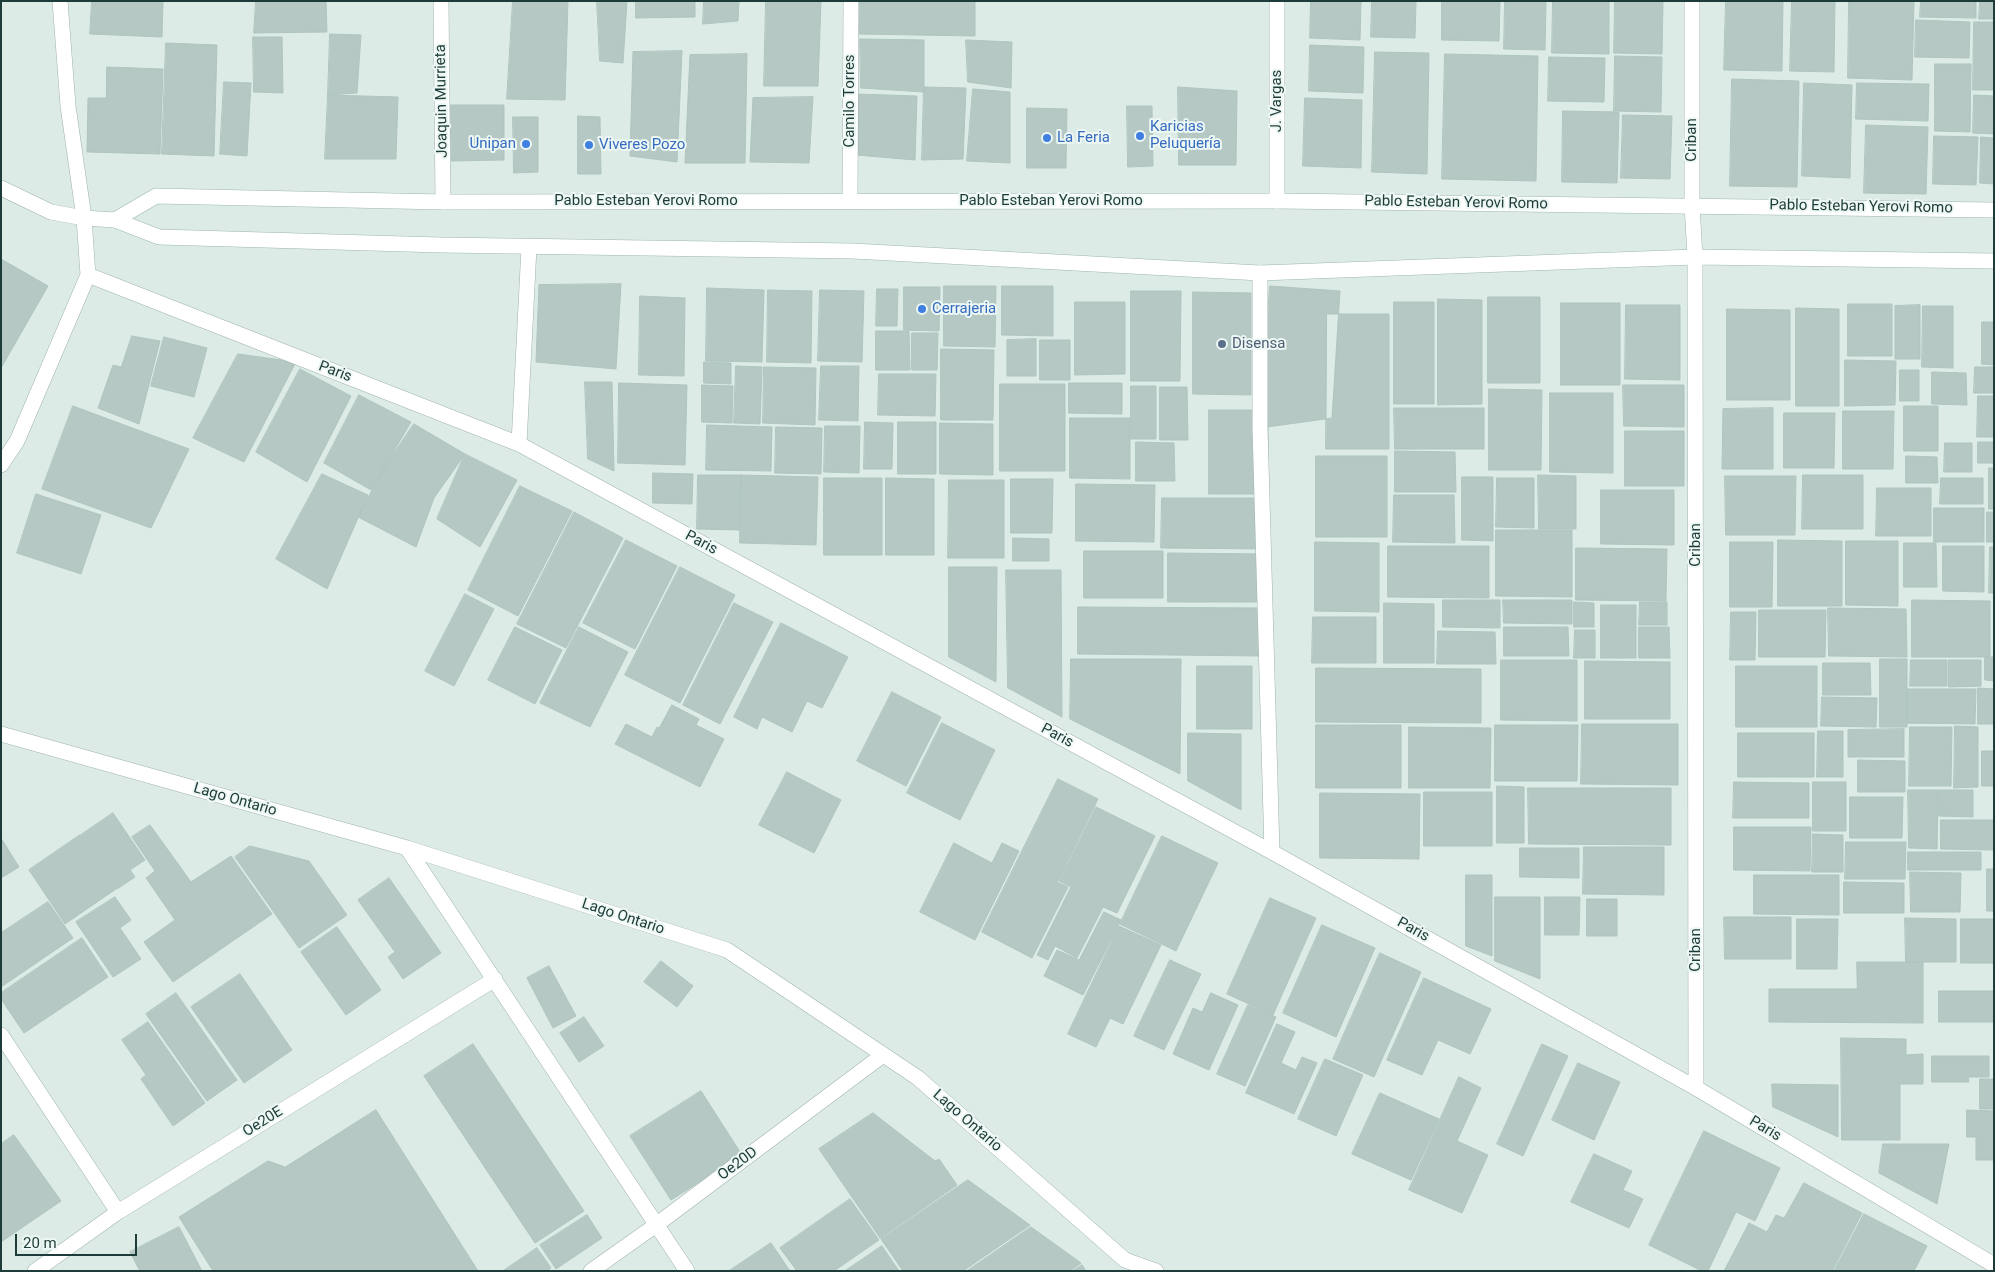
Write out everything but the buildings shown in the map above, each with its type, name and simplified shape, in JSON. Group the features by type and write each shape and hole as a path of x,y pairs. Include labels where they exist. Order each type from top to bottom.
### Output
{"street":[{"path":"1,465 17,441 88,275 84,218 68,106 60,1"},
{"name":"Joaquin Murrieta","path":"441,1 443,202"},
{"name":"Camilo Torres","path":"850,201 851,1"},
{"name":"J. Vargas","path":"1277,1 1277,201"},
{"name":"Criban","path":"1692,1 1692,205 1695,258 1696,1088"},
{"path":"1,188 51,212 84,218 115,220 159,237 530,247 853,251 1260,273 1695,258 1994,261"},
{"name":"Pablo Esteban Yerovi Romo","path":"115,220 156,196 443,202 1277,201 1994,210"},
{"path":"519,444 530,247"},
{"path":"1260,273 1260,428 1272,852"},
{"name":"Paris","path":"88,275 519,444 1272,852 1696,1088 1994,1265"},
{"name":"Lago Ontario","path":"1,734 407,848 727,950 918,1078 1129,1265 1156,1271"},
{"path":"407,848 687,1271"},
{"name":"Oe20E","path":"35,1271 118,1212 495,979"},
{"path":"1,1035 118,1212"},
{"name":"Oe20D","path":"590,1271 656,1225 883,1055"}],"place":[{"name":"Karicias Peluquería","path":"1140,136"},
{"name":"La Feria","path":"1047,138"},
{"name":"Unipan","path":"526,144"},
{"name":"Viveres Pozo","path":"589,145"},
{"name":"Cerrajeria","path":"922,309"},
{"name":"Disensa","path":"1222,344"}]}
